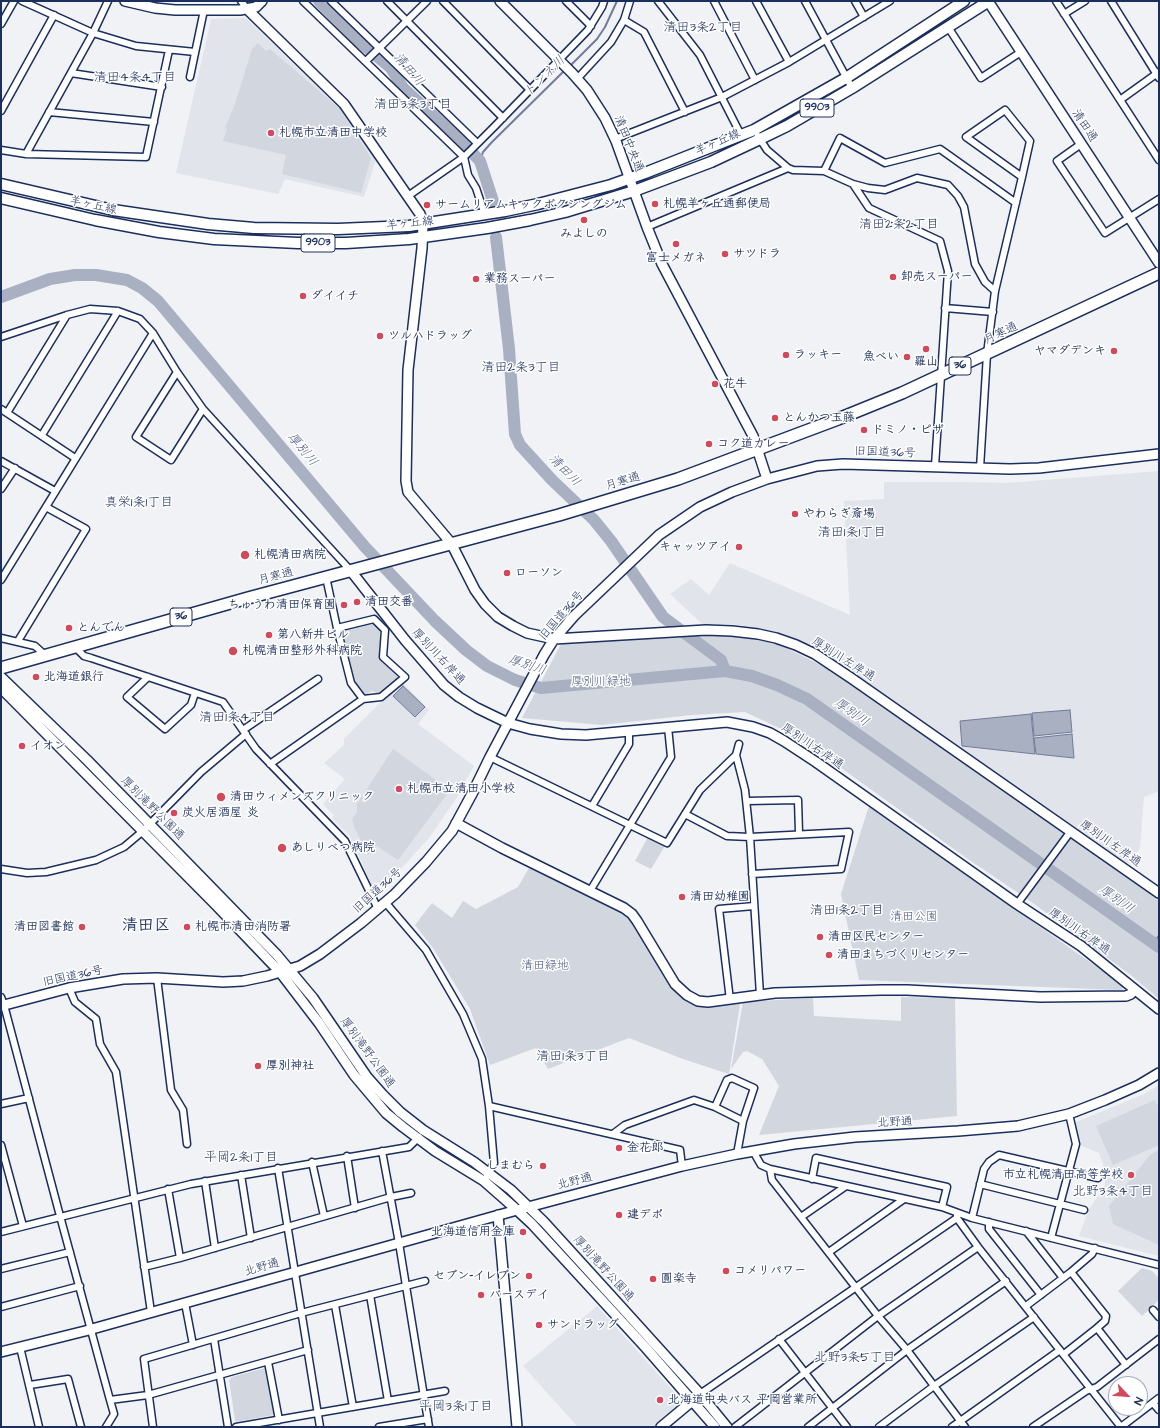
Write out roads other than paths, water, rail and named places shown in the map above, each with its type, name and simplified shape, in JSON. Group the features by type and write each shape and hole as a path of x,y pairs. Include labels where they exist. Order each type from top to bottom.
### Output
{"highway":[{"name":"月寒通","path":"1,668 326,577 559,515 678,479 757,450 902,393 1159,273"}],"main road":[{"name":"羊ヶ丘線","path":"1,198 95,220 159,232 214,239 298,243 346,243 423,237 530,220 565,212 634,191 711,162 846,78 964,1"},
{"name":"羊ヶ丘線","path":"1,184 114,210 208,224 254,228 300,230 409,226 485,215 538,204 611,185 741,135 757,134 787,126 852,88 988,1"}],"street":[{"path":"1,24 14,1"},
{"path":"22,1 93,32 136,46 195,52"},
{"path":"26,154 93,32 108,1"},
{"path":"241,1 248,10 344,104 420,214 423,224"},
{"path":"128,2 155,8 175,10 248,10 256,7 262,1"},
{"path":"303,1 368,59 465,155 468,175 476,188 485,215"},
{"path":"331,1 475,145"},
{"path":"388,1 503,118"},
{"path":"368,59 427,1"},
{"path":"443,1 530,90"},
{"name":"清田中央通","path":"500,1 575,76 587,90 605,118 615,139 662,264 753,436 768,479"},
{"path":"566,1 591,26"},
{"path":"408,196 465,155 530,90 561,62 591,26 604,1"},
{"path":"575,76 611,42 624,20 630,1"},
{"path":"658,1 700,55 741,135"},
{"path":"663,8 668,1"},
{"path":"714,1 755,80"},
{"path":"804,1 852,88"},
{"path":"855,1 864,17"},
{"path":"615,139 722,97 789,62 890,1"},
{"name":"清田通","path":"988,1 1159,263"},
{"path":"1056,1 1159,160"},
{"path":"1064,14 1085,1"},
{"path":"1111,1 1158,74 1120,100"},
{"path":"758,2 789,62"},
{"path":"190,77 204,10"},
{"path":"1,111 54,15"},
{"path":"624,20 644,32 685,112"},
{"path":"948,27 981,78 1021,52"},
{"path":"1,150 26,154 146,157 169,50"},
{"path":"71,73 162,87"},
{"path":"980,468 987,354 995,291 1016,204 1022,177 1030,141 1005,110 966,137 1022,177"},
{"path":"49,112 154,122"},
{"path":"757,134 767,150 788,168 793,170 824,170 853,184 885,190 917,178 948,185 958,196 964,207 975,264 985,282 995,291"},
{"path":"824,170 840,138 885,162 940,149 1016,204"},
{"path":"1081,144 1057,161 1105,233 1159,199"},
{"path":"647,227 788,168"},
{"path":"853,184 869,208 940,241 948,271 934,466"},
{"name":"厚別川左岸通","path":"423,224 423,237 408,370 406,481 408,492 451,543 475,590 485,604 498,617 527,633 554,639 700,630 732,631 776,638 815,654 1159,893"},
{"path":"945,308 993,312"},
{"path":"1,337 90,309 118,311 140,319 153,333 177,372 203,409 356,570"},
{"path":"42,435 118,311"},
{"path":"7,413 67,315"},
{"path":"1,580 153,333"},
{"path":"177,372 136,437 171,460 203,409"},
{"path":"1,409 76,458"},
{"name":"旧国道36号","path":"2,1003 69,988 123,979 157,978 233,982 267,976 300,966 320,954 378,909 426,862 452,831 544,655 554,639 574,616 659,535 700,507 732,492 768,479 787,473 824,465 843,464 980,468 1039,468 1159,454"},
{"path":"1,461 56,491"},
{"path":"1,489 15,468"},
{"path":"18,641 86,529 46,507"},
{"name":"厚別川右岸通","path":"356,570 401,635 444,685 472,705 508,723 530,729 561,734 586,735 727,722 753,727 770,733 784,740 1017,904 1081,946 1159,1009"},
{"path":"326,577 351,683 362,699"},
{"path":"270,764 362,699 381,697 405,677 383,657 385,630 374,618 338,628"},
{"path":"1,638 35,646 45,655"},
{"path":"75,647 84,656 223,702 256,749 346,841 378,909"},
{"name":"厚別滝野公園通","path":"1,677 80,753 258,933 313,998 367,1077 400,1112 423,1130 489,1172 512,1190 700,1394 727,1427"},
{"path":"148,677 126,697 165,729 191,705 195,693"},
{"path":"1,868 17,872 36,873 96,860 124,847 143,831 201,772 245,732 318,679"},
{"name":"厚別滝野公園通","path":"1,688 280,972 367,1092 386,1113 418,1138 484,1181 517,1210 562,1257 715,1427"},
{"path":"590,890 671,757 668,727"},
{"path":"592,806 628,744 629,731"},
{"path":"738,744 736,755 747,801 760,995"},
{"path":"73,761 80,753"},
{"path":"490,757 667,843 700,790 736,755"},
{"path":"747,801 798,800 799,833"},
{"path":"685,814 728,836 750,837 799,833 849,832 841,869 752,874"},
{"path":"456,823 502,848 590,890 632,914 675,984 687,995 698,1001 708,1002 730,1000 775,993 906,990 1040,997 1126,996 1131,994 1134,989"},
{"path":"1017,904 1071,831"},
{"path":"385,902 426,950 463,1014 482,1059 489,1106 494,1163 484,1181"},
{"path":"730,1000 719,909 754,906"},
{"path":"157,978 172,1090 184,1110 187,1144"},
{"path":"69,988 75,1002 96,1019 100,1044 116,1072 151,1312"},
{"path":"2,1003 114,1414 106,1427"},
{"name":"北野通","path":"1,1352 92,1329 528,1206 682,1166 794,1144 855,1137 1018,1126 1069,1114 1139,1085 1159,1073"},
{"path":"715,1107 727,1080 732,1078 754,1088 743,1121 737,1154"},
{"path":"1,1104 29,1098"},
{"path":"613,1134 625,1125 694,1100 715,1107 743,1121"},
{"path":"489,1106 680,1150 682,1166"},
{"path":"1051,1238 1076,1144 1069,1114"},
{"path":"1,1232 168,1189 205,1181 347,1156 409,1147 418,1138 423,1130"},
{"path":"1,1144 23,1226"},
{"path":"754,1151 761,1165 770,1170 942,1207 957,1216 989,1222 1159,1265"},
{"path":"382,1152 399,1243 429,1427"},
{"path":"972,1218 984,1169 989,1162 999,1155 1098,1178"},
{"path":"347,1156 356,1208"},
{"path":"812,1179 816,1158 947,1187 942,1207"},
{"path":"312,1162 324,1216"},
{"path":"278,1168 320,1427"},
{"path":"770,1170 772,1180 878,1316 907,1350 965,1427"},
{"path":"241,1175 250,1238"},
{"path":"205,1181 215,1248"},
{"path":"980,1184 1084,1210"},
{"path":"801,1216 846,1186"},
{"path":"168,1189 180,1258"},
{"path":"144,1267 391,1197 411,1193"},
{"path":"828,1252 904,1199"},
{"path":"498,1215 517,1427"},
{"path":"957,1216 978,1247 1119,1426 1159,1398"},
{"path":"661,1427 700,1394 957,1216"},
{"path":"989,1222 989,1230 1041,1295"},
{"path":"1026,1231 1063,1278"},
{"path":"735,1427 878,1316 978,1247"},
{"path":"1026,1306 1071,1272 1092,1254 1094,1248"},
{"path":"1,1269 70,1252"},
{"path":"952,1427 1105,1321 1106,1316 1071,1272"},
{"path":"153,1427 144,1359 301,1313 425,1281"},
{"path":"808,1427 907,1350 1006,1281"},
{"path":"1,1307 80,1286"},
{"path":"370,1295 388,1401"},
{"path":"185,1303 193,1345"},
{"path":"335,1305 353,1407"},
{"path":"1153,1310 1159,1317"},
{"path":"879,1427 934,1386 1034,1317"},
{"path":"1097,1328 1126,1365"},
{"path":"214,1339 228,1427"},
{"path":"779,1339 847,1427"},
{"path":"1033,1427 1091,1389 1097,1387 1159,1339"},
{"path":"20,1347 30,1385 38,1427"},
{"path":"110,1400 148,1395 308,1350"},
{"path":"268,1362 278,1420"},
{"path":"666,1371 673,1365"},
{"path":"30,1385 68,1379 81,1427"},
{"path":"236,1427 424,1394 445,1392"},
{"path":"1153,1403 1159,1410"},
{"path":"379,1427 428,1419"}],"water":[{"path":"403,686 425,707 415,717 393,696"},
{"path":"1070,710 1072,732 1034,736 1032,713"},
{"path":"1031,714 1035,754 962,746 960,721"},
{"path":"1072,734 1074,758 1036,754 1034,738"}],"waterway":[{"name":"清田川","path":"319,1 360,42 391,68 403,88 464,144 480,161 493,201"},
{"name":"トンネ川","path":"569,67 597,39 605,27 617,1"},
{"name":"トンネ川","path":"480,161 483,152 492,142 565,70"},
{"name":"清田川","path":"496,237 509,349 515,434 520,445 552,480 594,520 611,541 663,617 721,660 725,671"},
{"name":"厚別川","path":"1,297 50,279 75,275 96,275 127,280 142,288 158,301 365,547 435,621 466,650 487,666 515,680 541,688 725,671 752,676 777,685 807,699 1159,947"},
{"path":"1153,943 1159,936"}],"place":[{"name":"札幌市立清田中学校","path":"271,133"},
{"name":"札幌羊ヶ丘通郵便局","path":"655,204"},
{"name":"サームリアムキックボクシングジム","path":"427,205"},
{"name":"みよしの","path":"584,220"},
{"name":"富士メガネ","path":"676,244"},
{"name":"サツドラ","path":"725,254"},
{"name":"卸売スーパー","path":"893,277"},
{"name":"業務スーパー","path":"476,279"},
{"name":"ダイイチ","path":"303,296"},
{"name":"ツルハドラッグ","path":"380,336"},
{"name":"羅山","path":"926,349"},
{"name":"ヤマダデンキ","path":"1114,351"},
{"name":"ラッキー","path":"786,355"},
{"name":"魚べい","path":"907,357"},
{"name":"花牛","path":"715,384"},
{"name":"とんかつ玉藤","path":"775,418"},
{"name":"ドミノ・ピザ","path":"864,430"},
{"name":"コク道カレー","path":"709,444"},
{"name":"やわらぎ斎場","path":"795,514"},
{"name":"キャッツアイ","path":"739,547"},
{"name":"札幌清田病院","path":"245,555"},
{"name":"ローソン","path":"507,573"},
{"name":"清田交番","path":"357,602"},
{"name":"ちゅうわ清田保育園","path":"344,605"},
{"name":"とんでん","path":"69,628"},
{"name":"第八新井ビル","path":"269,635"},
{"name":"札幌清田整形外科病院","path":"233,651"},
{"name":"北海道銀行","path":"36,677"},
{"name":"イオン","path":"22,746"},
{"name":"札幌市立清田小学校","path":"399,789"},
{"name":"清田ウィメンズクリニック","path":"221,797"},
{"name":"炭火居酒屋 炎","path":"174,813"},
{"name":"あしりべつ病院","path":"282,848"},
{"name":"清田幼稚園","path":"682,897"},
{"name":"清田図書館","path":"82,927"},
{"name":"札幌市清田消防署","path":"187,927"},
{"name":"清田区民センター","path":"820,937"},
{"name":"清田まちづくりセンター","path":"829,955"},
{"name":"厚別神社","path":"258,1066"},
{"name":"金花郎","path":"619,1148"},
{"name":"しまむら","path":"543,1166"},
{"name":"市立札幌清田高等学校","path":"1131,1175"},
{"name":"建デポ","path":"619,1215"},
{"name":"北海道信用金庫","path":"523,1232"},
{"name":"コメリパワー","path":"726,1271"},
{"name":"セブン-イレブン","path":"529,1276"},
{"name":"圓楽寺","path":"653,1279"},
{"name":"バースデイ","path":"481,1295"},
{"name":"サンドラッグ","path":"539,1325"},
{"name":"北海道中央バス 平岡営業所","path":"660,1400"}],"district":[{"name":"清田3条2丁目","path":"703,28"},
{"name":"清田4条4丁目","path":"135,78"},
{"name":"清田3条3丁目","path":"413,105"},
{"name":"清田2条2丁目","path":"899,225"},
{"name":"清田2条3丁目","path":"521,368"},
{"name":"真栄1条1丁目","path":"139,503"},
{"name":"清田1条1丁目","path":"852,533"},
{"name":"清田1条4丁目","path":"237,718"},
{"name":"清田1条2丁目","path":"847,911"},
{"name":"清田区","path":"146,927"},
{"name":"清田1条3丁目","path":"573,1057"},
{"name":"平岡2条1丁目","path":"241,1158"},
{"name":"北野3条4丁目","path":"1113,1192"},
{"name":"北野3条5丁目","path":"855,1358"},
{"name":"平岡3条1丁目","path":"456,1407"}],"park label":[{"name":"厚別川緑地","path":"601,682"},
{"name":"清田公園","path":"914,917"},
{"name":"清田緑地","path":"545,966"}]}
